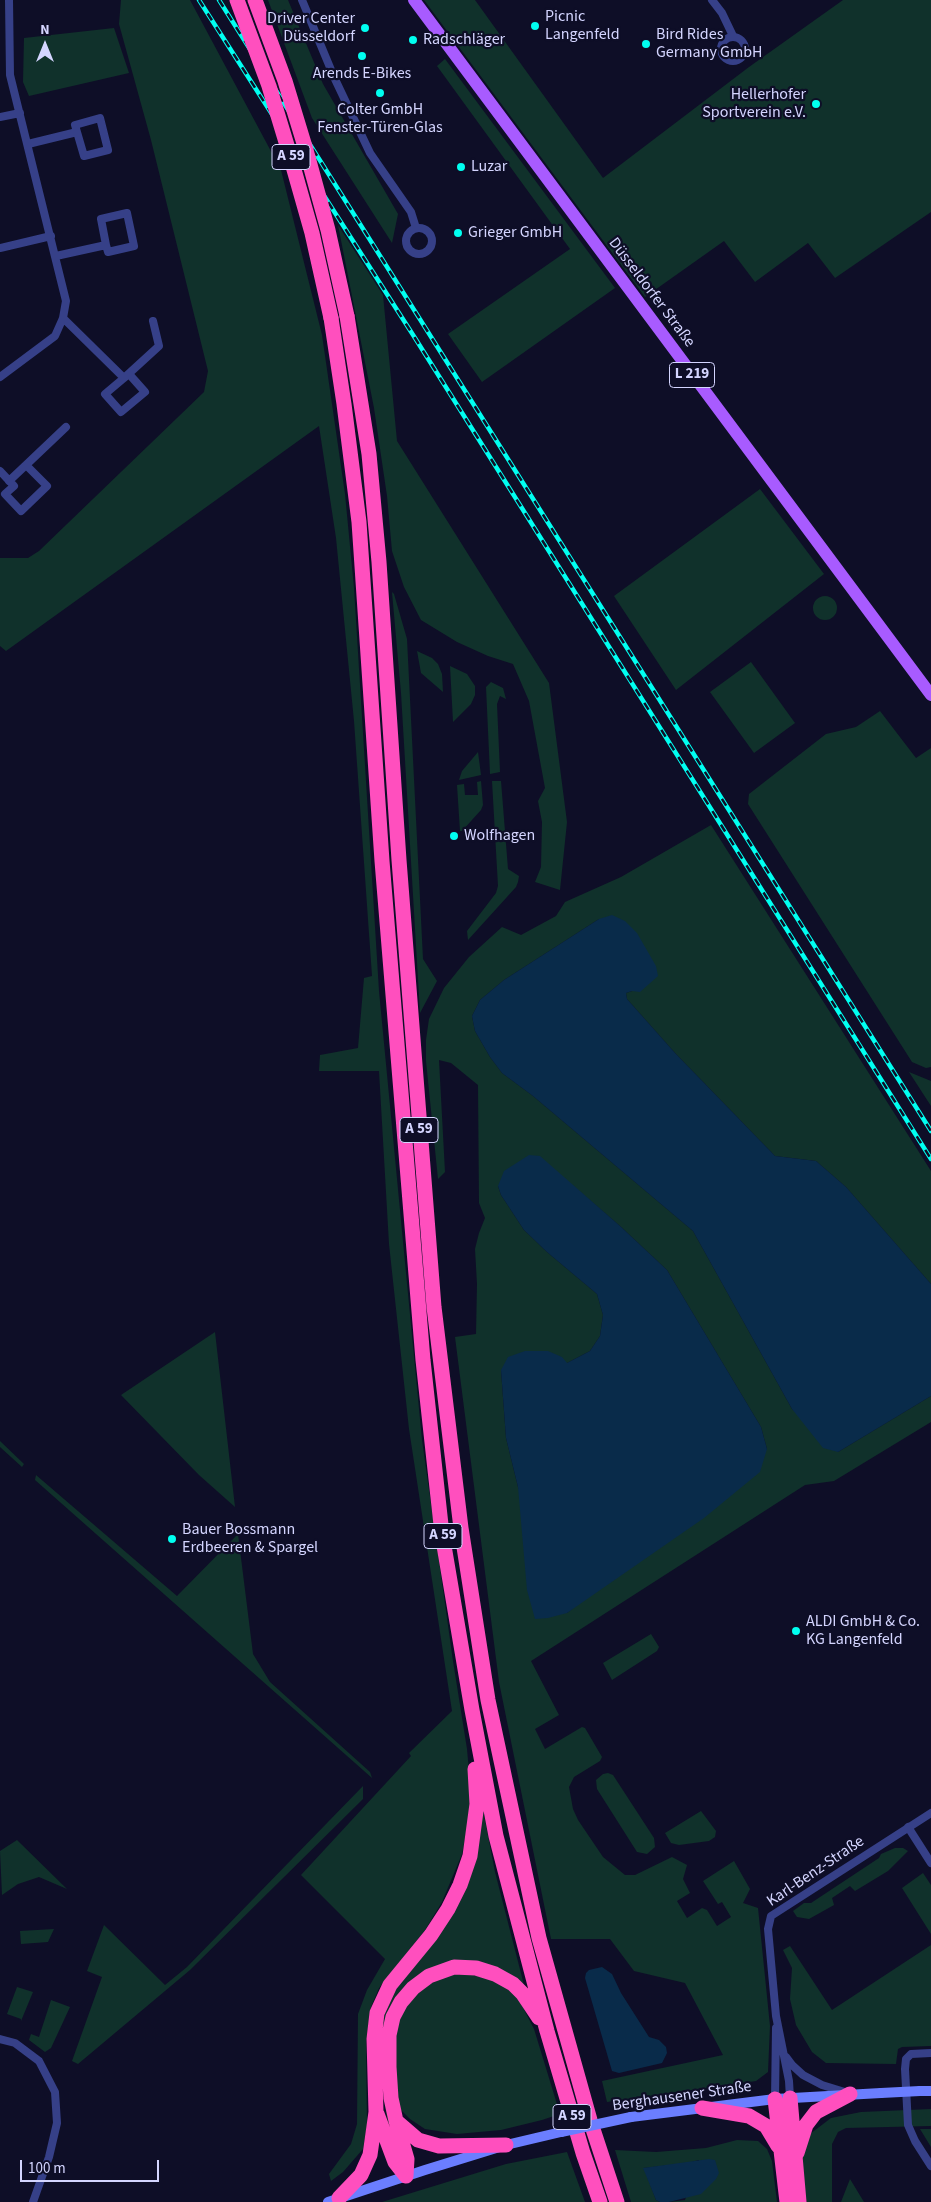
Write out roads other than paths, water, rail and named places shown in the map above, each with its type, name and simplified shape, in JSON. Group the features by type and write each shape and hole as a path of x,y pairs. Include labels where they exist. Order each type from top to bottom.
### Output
{"highway":[{"name":"A 59","path":"237,0 269,86 312,233 331,318 344,404 359,522 382,861 423,1360 442,1534 496,1836 547,2031 583,2153 600,2202"},
{"name":"A 59","path":"255,0 306,150 328,230 347,316 369,454 379,562 400,870 434,1307 461,1528 488,1700 539,1938 590,2120 618,2202"},
{"path":"334,2200 361,2175 367,2164 376,2112 374,2039 377,2013 390,1985 448,1909 460,1885 470,1856 477,1804 472,1710"},
{"path":"406,2176 407,2158 391,2098 389,2035 401,2002 413,1988 429,1976 454,1968 476,1968 495,1974 513,1984 523,1994 547,2031"},
{"path":"787,2202 788,2155 816,2112 850,2094"},
{"path":"782,2099 788,2155 798,2202"},
{"path":"702,2108 749,2116 766,2126 788,2155"},
{"path":"376,2112 395,2162 406,2176"},
{"path":"396,2121 418,2140 431,2144 458,2147 506,2145"}],"main road":[{"name":"Düsseldorfer Straße","path":"414,0 931,695"},
{"name":"Berghausener Straße","path":"334,2200 506,2145 631,2118 782,2099 926,2091"}],"street":[{"path":"0,377 55,336 63,318 66,301 10,75 8,0"},
{"path":"302,0 334,77 370,153 411,212 416,228"},
{"path":"712,0 722,13 733,36"},
{"path":"0,117 20,113"},
{"path":"100,118 108,150 84,156 77,132 75,125 100,118"},
{"path":"28,144 77,132"},
{"path":"127,213 134,246 108,252 106,245 100,219 127,213"},
{"path":"0,248 51,236"},
{"path":"56,256 106,245"},
{"path":"63,318 126,376 145,392 121,412 105,394 126,376 159,346 153,321"},
{"path":"9,481 66,427"},
{"path":"0,471 14,486 5,494 21,511 47,486 26,465"},
{"name":"Karl-Benz-Straße","path":"782,2099 768,1929 771,1916 931,1813"},
{"path":"908,1827 931,1863"},
{"name":"Karl-Benz-Straße","path":"776,2016 784,2053 782,2099"},
{"path":"0,2039 15,2043 38,2061 55,2092 57,2123 49,2156 33,2202"},
{"name":"Karl-Benz-Straße","path":"784,2053 792,2065 803,2075 822,2085 850,2094"},
{"path":"931,2053 911,2054 906,2059 905,2068 908,2125 915,2141 931,2166"}],"water":[{"path":"612,915 625,921 637,933 656,966 658,976 640,992 632,991 626,993 627,999 675,1053 775,1156 816,1161 846,1187 931,1284 931,1396 838,1452 823,1448 792,1409 693,1231 533,1096 502,1073 475,1031 472,1016 480,1000 504,980 599,919"},
{"path":"529,1155 540,1156 667,1270 761,1427 767,1449 760,1472 704,1518 567,1613 535,1619 527,1590 518,1487 506,1438 501,1370 508,1357 525,1351 548,1351 562,1357 567,1363 590,1351 600,1336 603,1315 597,1294 524,1230 501,1195 498,1186 504,1171"},
{"path":"602,1967 612,1974 621,1993 649,2037 659,2040 666,2047 667,2053 662,2063 619,2073 612,2071 585,1978 589,1970"},
{"path":"709,2159 715,2160 719,2173 716,2179 701,2194 669,2202 656,2200 643,2168"}],"railway":[{"path":"199,0 415,338 931,1159"},
{"path":"219,0 931,1131"}],"place":[{"name":"Picnic Langenfeld","path":"535,26"},
{"name":"Driver Center Düsseldorf","path":"365,28"},
{"name":"Radschläger","path":"413,40"},
{"name":"Bird Rides Germany GmbH","path":"646,44"},
{"name":"Arends E-Bikes","path":"362,56"},
{"name":"Colter GmbH Fenster-Türen-Glas","path":"380,93"},
{"name":"Hellerhofer Sportverein e.V.","path":"816,104"},
{"name":"Luzar","path":"461,167"},
{"name":"Grieger GmbH","path":"458,233"},
{"name":"Wolfhagen","path":"454,836"},
{"name":"Bauer Bossmann Erdbeeren & Spargel","path":"172,1539"},
{"name":"ALDI GmbH & Co. KG Langenfeld","path":"796,1631"}]}
